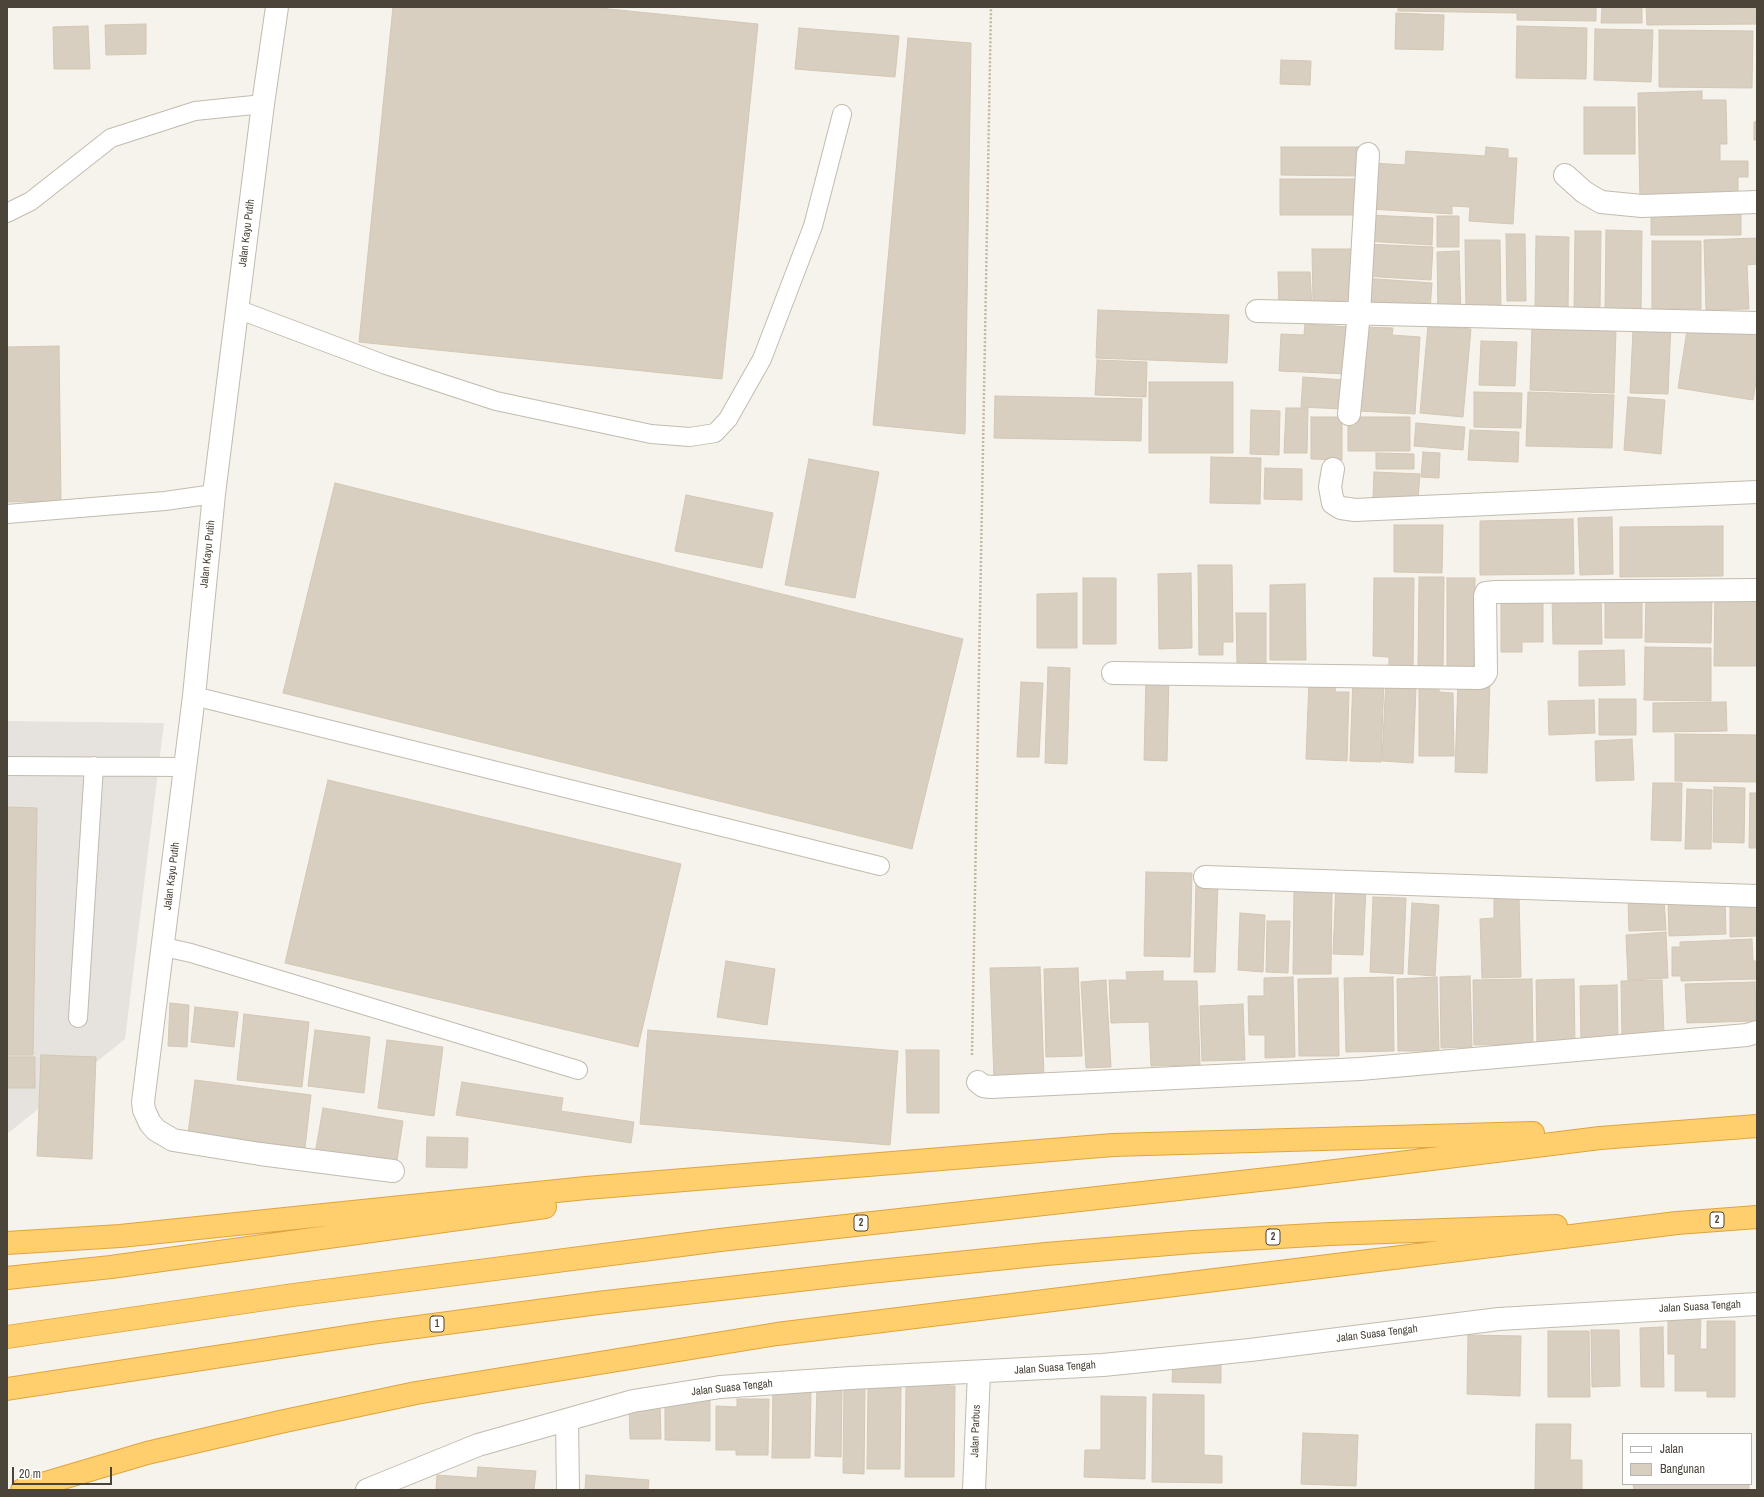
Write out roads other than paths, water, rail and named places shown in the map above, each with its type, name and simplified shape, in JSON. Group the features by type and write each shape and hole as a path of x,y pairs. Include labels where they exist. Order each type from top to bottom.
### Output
{"highway":[{"name":"2","path":"7,1337 301,1294 720,1240 1295,1176 1600,1138 1757,1126"},
{"path":"7,1242 120,1236 586,1188 1113,1145 1718,1128"},
{"path":"7,1278 119,1266 817,1170"},
{"name":"2","path":"869,1272 1046,1254 1193,1242 1446,1230 1677,1224 1757,1217"},
{"path":"22,1490 147,1453 280,1422 416,1393 777,1334 1677,1224"},
{"name":"1","path":"7,1389 395,1330 598,1303 869,1272"}],"street":[{"name":"Jalan Kayu Putih","path":"277,7 263,104 214,494 194,696 184,767 164,946 143,1102 144,1110 150,1123 156,1130 173,1140 260,1154 393,1171"},
{"path":"1349,414 1359,313 1368,154"},
{"path":"1566,175 1584,192 1601,202 1642,206 1757,202"},
{"path":"1257,311 1757,323"},
{"path":"1333,469 1330,487 1333,503 1342,508 1355,510 1757,492"},
{"path":"1113,672 1480,678 1486,673 1486,594 1495,592 1757,590"},
{"path":"1205,877 1757,896"},
{"path":"978,1082 983,1086 991,1087 1360,1069 1747,1035 1757,1032"},
{"name":"Jalan Suasa Tengah","path":"367,1490 478,1445 567,1421 633,1401 720,1388 851,1378 1103,1365 1242,1351 1499,1319 1757,1304"},
{"name":"Jalan Parbus","path":"974,1490 979,1372"},
{"path":"567,1421 568,1490"}],"lane":[{"path":"7,213 31,202 111,138 195,111 263,104"},
{"path":"237,309 386,365 496,401 651,434 690,437 715,433 728,419 762,359 813,226 842,114"},
{"path":"7,514 165,501 214,494"},
{"path":"194,696 880,866"},
{"path":"7,766 94,766 142,768 184,767"},
{"path":"78,1018 94,766"},
{"path":"164,946 578,1070"}]}
